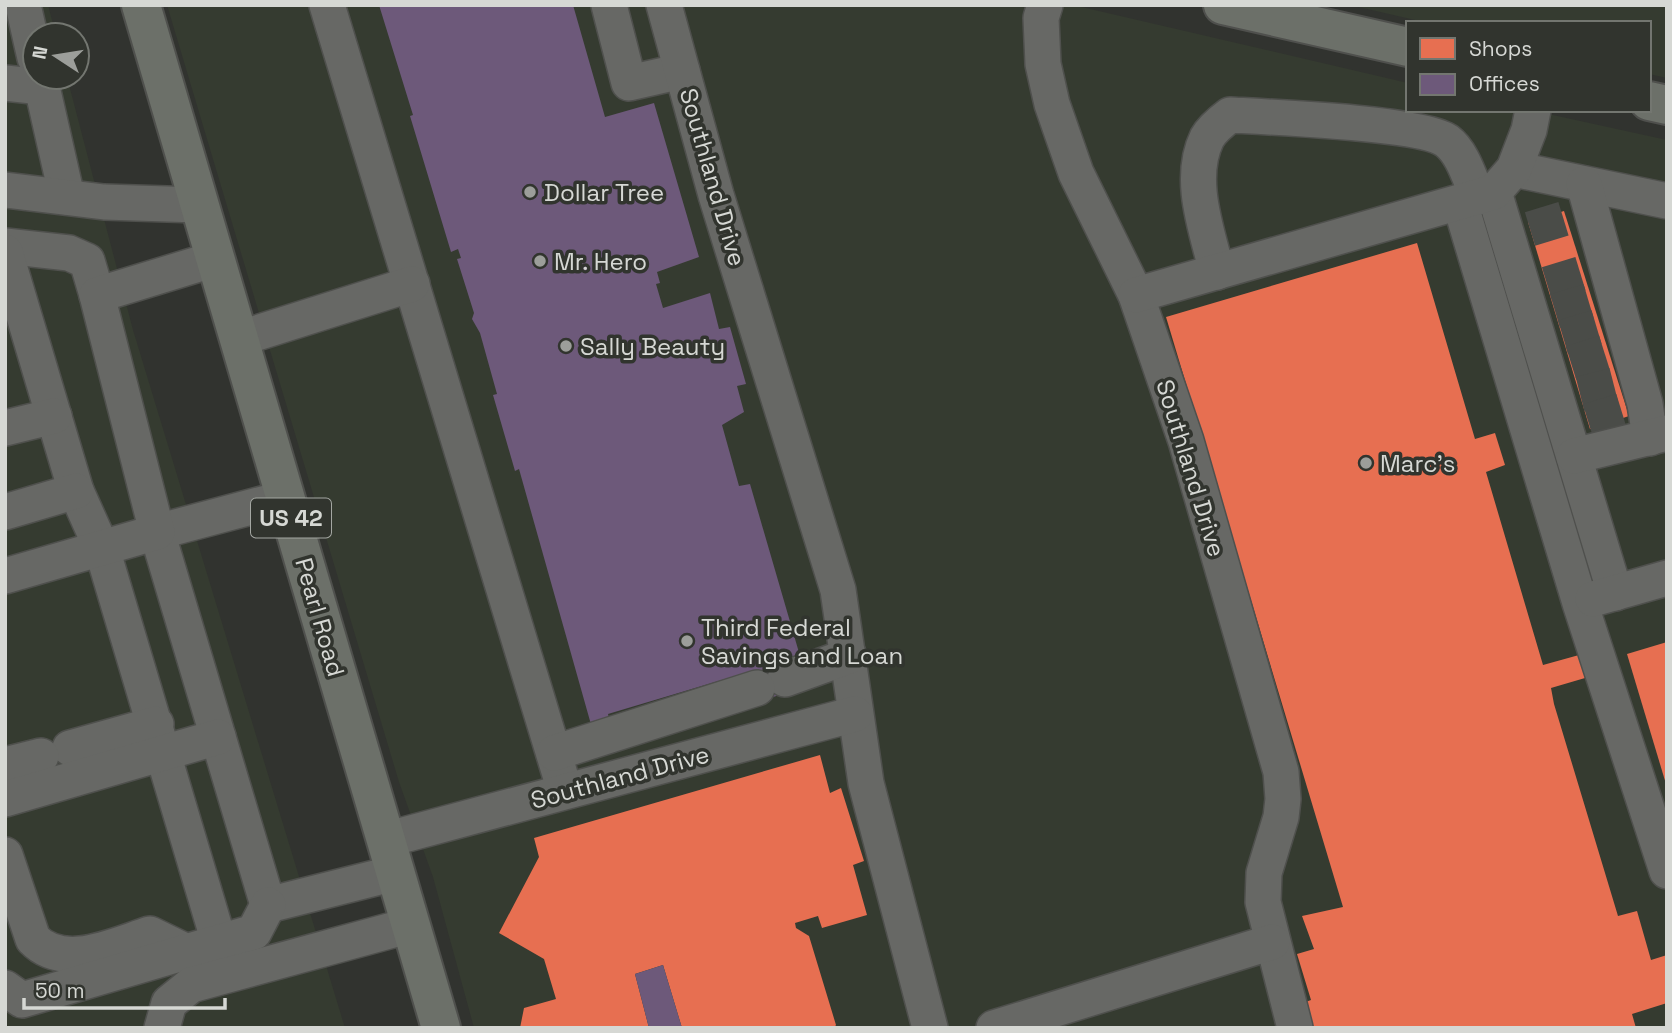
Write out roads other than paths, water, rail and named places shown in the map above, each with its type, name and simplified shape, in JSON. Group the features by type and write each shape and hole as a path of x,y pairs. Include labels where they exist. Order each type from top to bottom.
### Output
{"main road":[{"path":"1223,5 1406,47"},
{"name":"Pearl Road","path":"144,6 199,205 441,1028"}],"street":[{"path":"327,5 565,792"},
{"path":"609,5 629,83 682,71"},
{"name":"Southland Drive","path":"664,5 758,334 838,590 866,783 930,1028"},
{"name":"Southland Drive","path":"1045,5 1041,18 1043,64 1052,104 1076,173 1136,295 1186,441 1281,772 1281,817 1264,873 1264,902 1295,1028"},
{"path":"5,83 21,60"},
{"path":"40,91 67,197"},
{"path":"1136,295 1487,190 1529,130 1533,112"},
{"path":"1217,272 1202,213 1200,166 1208,137 1230,115 1371,125 1432,134 1447,142 1487,190 1597,273 1632,394 1658,436"},
{"path":"5,190 104,202 199,205"},
{"path":"1487,190 1549,335 1615,593"},
{"path":"1487,190 1580,603 1667,871"},
{"path":"1597,273 1667,201"},
{"path":"5,246 69,253 87,261 158,532 268,905 254,932 22,1000 5,988"},
{"path":"5,252 76,491 102,549 160,738 204,947"},
{"path":"97,295 215,259"},
{"path":"238,339 412,284"},
{"path":"1549,335 1658,436"},
{"path":"5,428 54,416"},
{"path":"5,512 76,491"},
{"path":"5,576 285,498"},
{"path":"1580,603 1667,578"},
{"path":"554,752 849,656"},
{"name":"Southland Drive","path":"268,905 390,856 565,792 855,714"},
{"path":"5,765 56,752 160,738 218,737"},
{"path":"5,799 160,738"},
{"path":"5,855 33,939 41,947 61,954 84,954 150,934 204,947"},
{"path":"155,1025 169,1003 191,985 411,925"},
{"path":"994,1028 1272,942"}],"tunnel":[{"path":"1530,229 1566,218"},
{"path":"1547,284 1583,273"},
{"path":"1555,311 1592,300"},
{"path":"1563,337 1600,326"},
{"path":"1571,363 1609,351"},
{"path":"1580,394 1619,384"},
{"path":"1588,421 1627,409"}],"place":[{"name":"Dollar Tree","path":"530,192"},
{"name":"Mr. Hero","path":"540,261"},
{"name":"Sally Beauty","path":"566,346"},
{"name":"Marc's","path":"1366,463"},
{"name":"Third Federal Savings and Loan","path":"687,641"}]}
